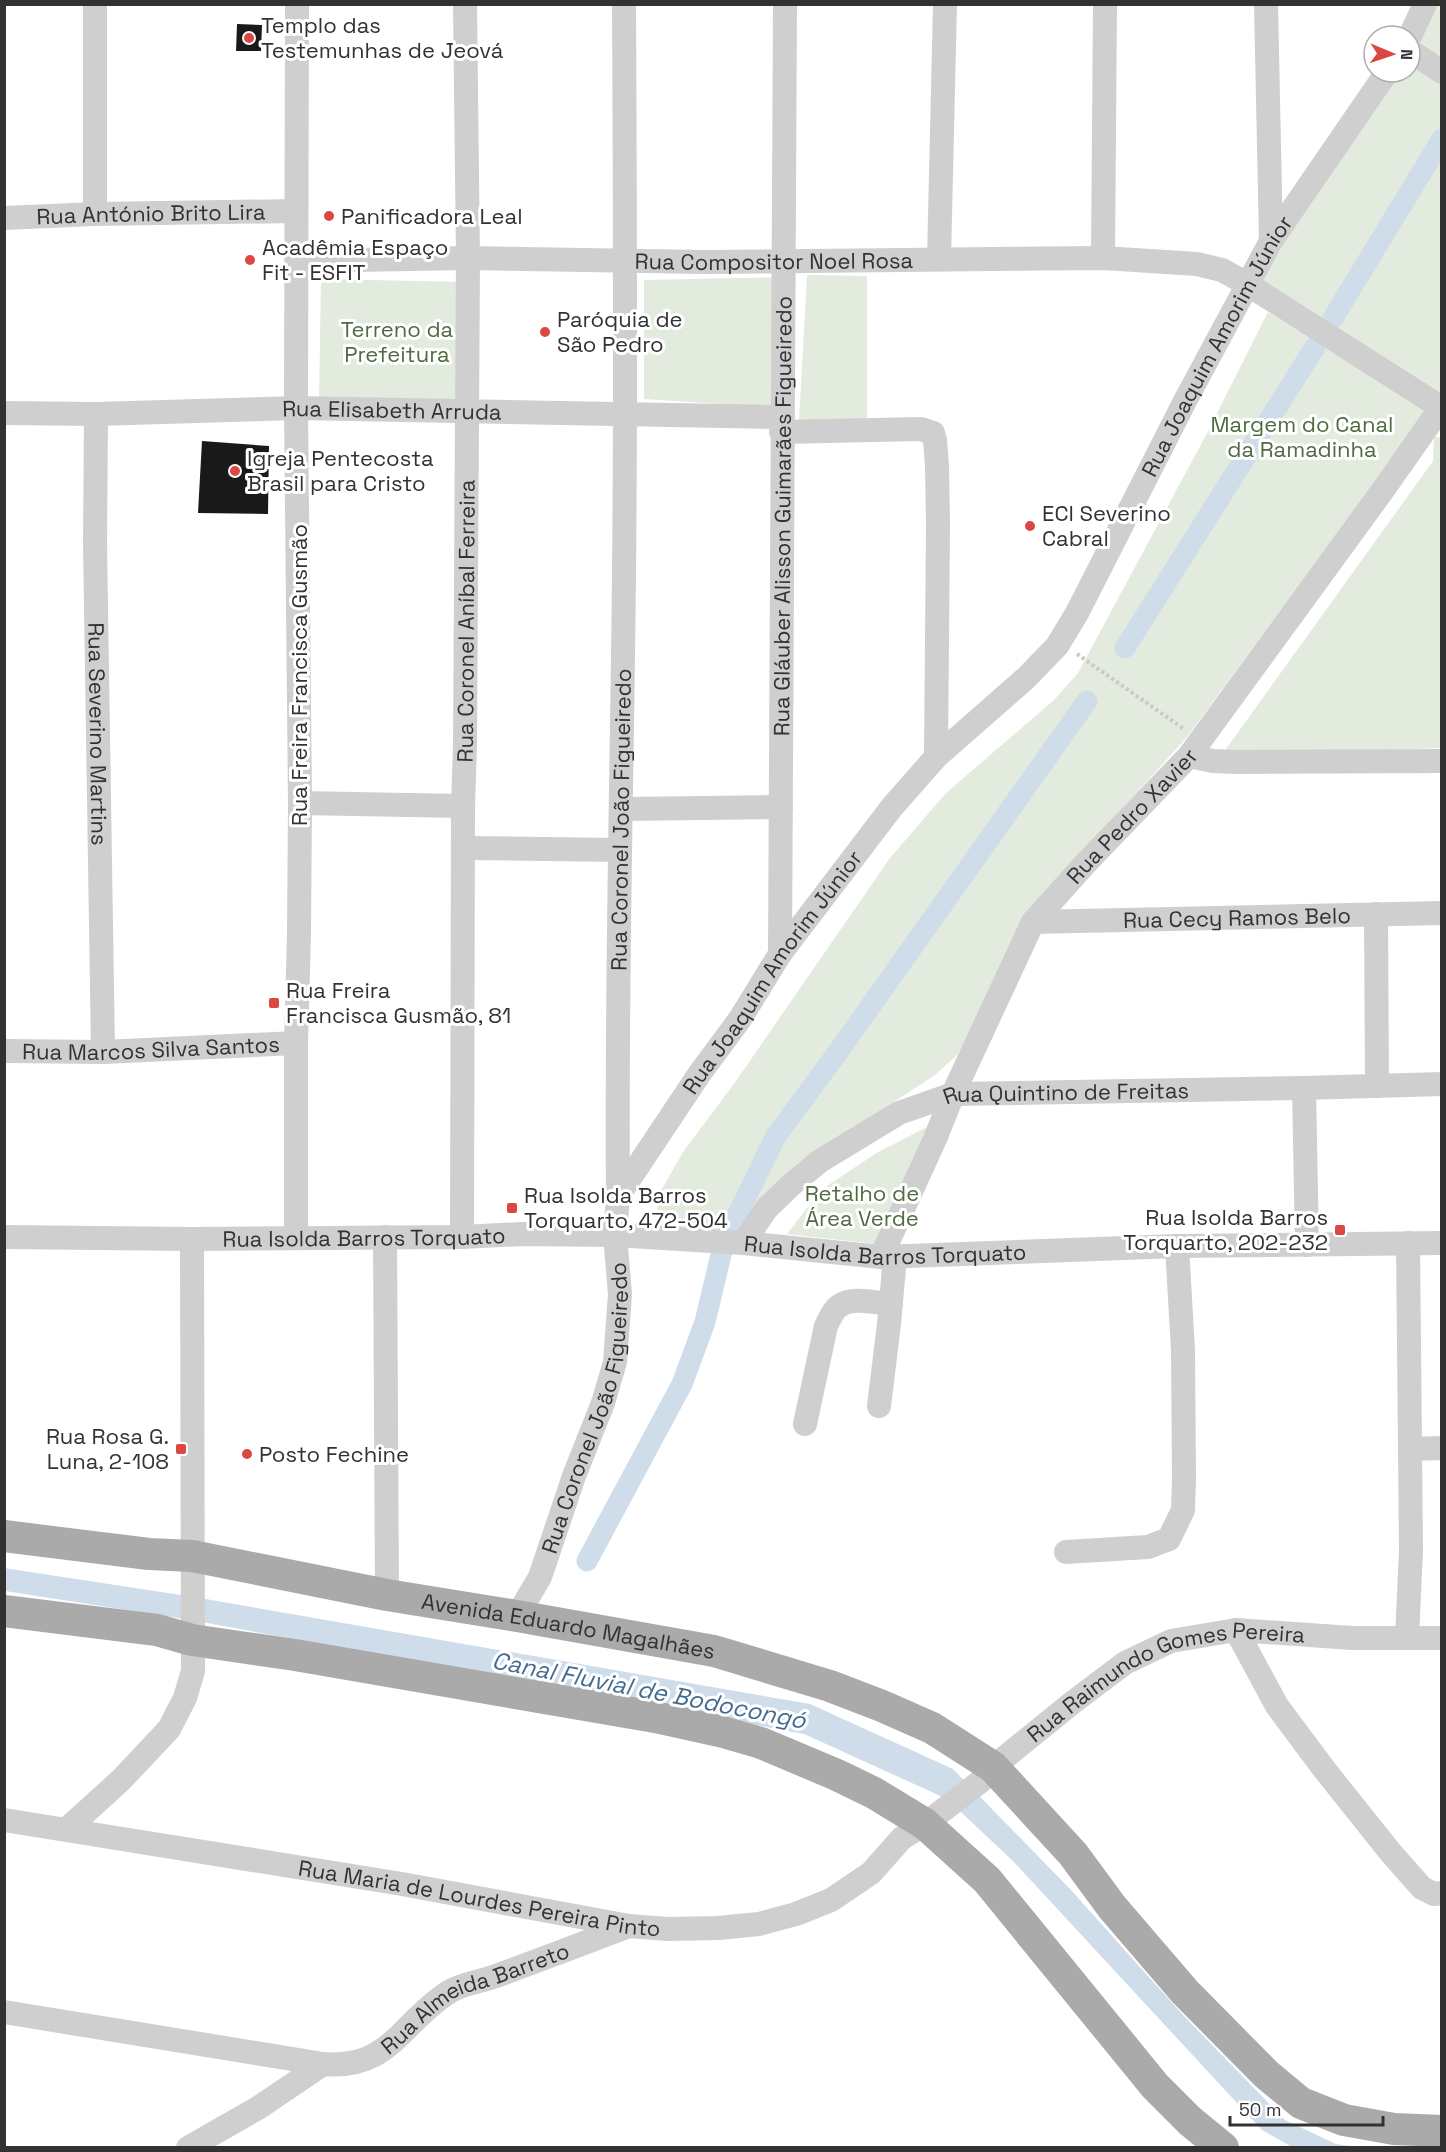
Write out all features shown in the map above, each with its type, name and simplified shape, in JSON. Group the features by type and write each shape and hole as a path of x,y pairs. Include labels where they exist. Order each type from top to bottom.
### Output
{"main road":[{"name":"Avenida Eduardo Magalhães","path":"4,1536 149,1554 192,1565 517,1616 714,1651 796,1675 861,1698 932,1728 987,1774 1073,1854 1112,1906 1185,1992 1266,2074 1301,2103 1344,2120 1394,2129 1442,2130"},
{"path":"4,1611 157,1630 192,1632 295,1655 560,1700 723,1732 761,1743 837,1775 874,1793 925,1824 987,1880 1155,2086 1190,2121 1223,2148"}],"street":[{"path":"95,4 95,214"},
{"name":"Rua Freira Francisca Gusmão","path":"296,1238 300,803 296,408 297,4"},
{"name":"Rua Coronel Aníbal Ferreira","path":"462,1237 468,258 465,4"},
{"name":"Rua Coronel João Figueiredo","path":"517,1616 540,1577 574,1476 603,1403 615,1362 620,1294 615,1235 618,1196 626,261 624,4"},
{"name":"Rua Gláuber Alisson Guimarães Figueiredo","path":"780,954 785,4"},
{"path":"939,259 945,4"},
{"path":"1103,258 1105,4"},
{"path":"1266,4 1271,242"},
{"path":"1416,24 1425,4"},
{"path":"1422,59 1442,72"},
{"name":"Rua Joaquim Amorim Júnior","path":"618,1196 700,1073 740,1019 780,954 892,807 936,756 1026,678 1059,642 1077,613 1185,401 1271,242 1379,84"},
{"name":"Rua António Brito Lira","path":"4,218 95,214 296,212"},
{"name":"Rua Compositor Noel Rosa","path":"297,261 468,258 626,261 1103,258 1197,264 1222,270 1248,284 1441,407"},
{"name":"Rua Pedro Xavier","path":"888,1257 953,1094 1033,922 1194,748 1441,407"},
{"name":"Rua Elisabeth Arruda","path":"4,413 96,414 296,408 624,415 921,429 933,433 938,523 936,756"},
{"name":"Rua Severino Martins","path":"96,414 95,543 104,1052"},
{"path":"1194,748 1213,761 1442,761"},
{"path":"300,803 463,806"},
{"path":"621,809 781,807"},
{"path":"464,848 620,850"},
{"name":"Rua Cecy Ramos Belo","path":"1033,922 1442,913"},
{"path":"1376,914 1377,1086"},
{"name":"Rua Marcos Silva Santos","path":"4,1052 104,1052 296,1043"},
{"name":"Rua Quintino de Freitas","path":"743,1243 767,1208 820,1161 899,1113 953,1094 1304,1088 1442,1083"},
{"path":"1304,1088 1307,1245"},
{"name":"Rua Isolda Barros Torquato","path":"4,1237 192,1239 462,1237 522,1234 615,1235 743,1243 888,1257 1176,1246 1442,1243"},
{"path":"385,1237 387,1595"},
{"path":"67,1829 121,1780 168,1729 185,1698 193,1671 192,1239"},
{"path":"1407,1638 1411,1550 1408,1244"},
{"path":"1066,1552 1148,1547 1169,1539 1183,1509 1183,1351 1176,1246"},
{"path":"879,1406 891,1304 888,1257"},
{"path":"805,1424 826,1326 839,1305 855,1300 891,1304"},
{"path":"1411,1449 1442,1448"},
{"path":"1236,1630 1277,1706 1332,1778 1391,1853 1422,1888 1434,1894 1442,1893"},
{"name":"Rua Raimundo Gomes Pereira","path":"925,1824 1125,1663 1171,1641 1236,1630 1352,1638 1442,1638"},
{"name":"Rua Maria de Lourdes Pereira Pinto","path":"4,1820 402,1884 629,1926 668,1929 759,1924 796,1914 831,1900 871,1873 902,1838 925,1824"},
{"name":"Rua Almeida Barreto","path":"4,2012 323,2064 357,2063 374,2056 390,2045 423,2012 449,1992 629,1926"},
{"path":"188,2148 258,2108 323,2064"}],"path":[{"path":"1059,642 1194,748"}],"green space":[{"name":"Margem do Canal da Ramadinha","path":"1420,5 1441,5 1441,401 1255,280 1369,84 1422,84 1422,24 1414,24"},
{"path":"807,275 867,276 867,424 799,421"},
{"path":"784,277 785,408 644,399 644,280"},
{"name":"Terreno da Prefeitura","path":"321,279 466,282 464,404 319,403"},
{"name":"Margem do Canal da Ramadinha","path":"1268,312 1427,411 1187,737 1073,863 957,1055 935,1075 792,1169 749,1230 655,1226 659,1194 683,1152 736,1081 890,858 946,793 1054,700 1078,673 1206,435"},
{"path":"1434,437 1441,437 1441,748 1221,756 1433,461"},
{"name":"Retalho de Área Verde","path":"939,1121 884,1245 787,1234 821,1190 878,1152"}],"water":[{"name":"Canal Fluvial de Bodocongó","path":"4,1568 194,1597 810,1704 953,1769 1070,1889 1183,2015 1285,2120 1336,2144 1357,2147 1292,2147 1262,2130 1013,1861 947,1799 804,1734 191,1620 5,1591"}],"building":[{"name":"Templo das Testemunhas de Jeová","path":"237,24 262,25 261,51 236,51"},
{"path":"202,441 269,446 268,514 198,513"}],"waterway":[{"path":"1333,318 1442,139"},
{"path":"1125,648 1315,347"},
{"path":"587,1561 682,1384 705,1322 724,1242 776,1136 1087,701"}],"place":[{"name":"Templo das Testemunhas de Jeová","path":"249,38"},
{"name":"Panificadora Leal","path":"329,216"},
{"name":"Acadêmia Espaço Fit - ESFIT","path":"250,260"},
{"name":"Paróquia de São Pedro","path":"545,332"},
{"name":"Igreja Pentecosta Brasil para Cristo","path":"235,471"},
{"name":"ECI Severino Cabral","path":"1030,526"},
{"name":"Rua Freira Francisca Gusmão, 81","path":"274,1003"},
{"name":"Rua Isolda Barros Torquarto, 472-504","path":"512,1208"},
{"name":"Rua Isolda Barros Torquarto, 202-232","path":"1340,1230"},
{"name":"Rua Rosa G. Luna, 2-108","path":"181,1449"},
{"name":"Posto Fechine","path":"247,1454"}]}
